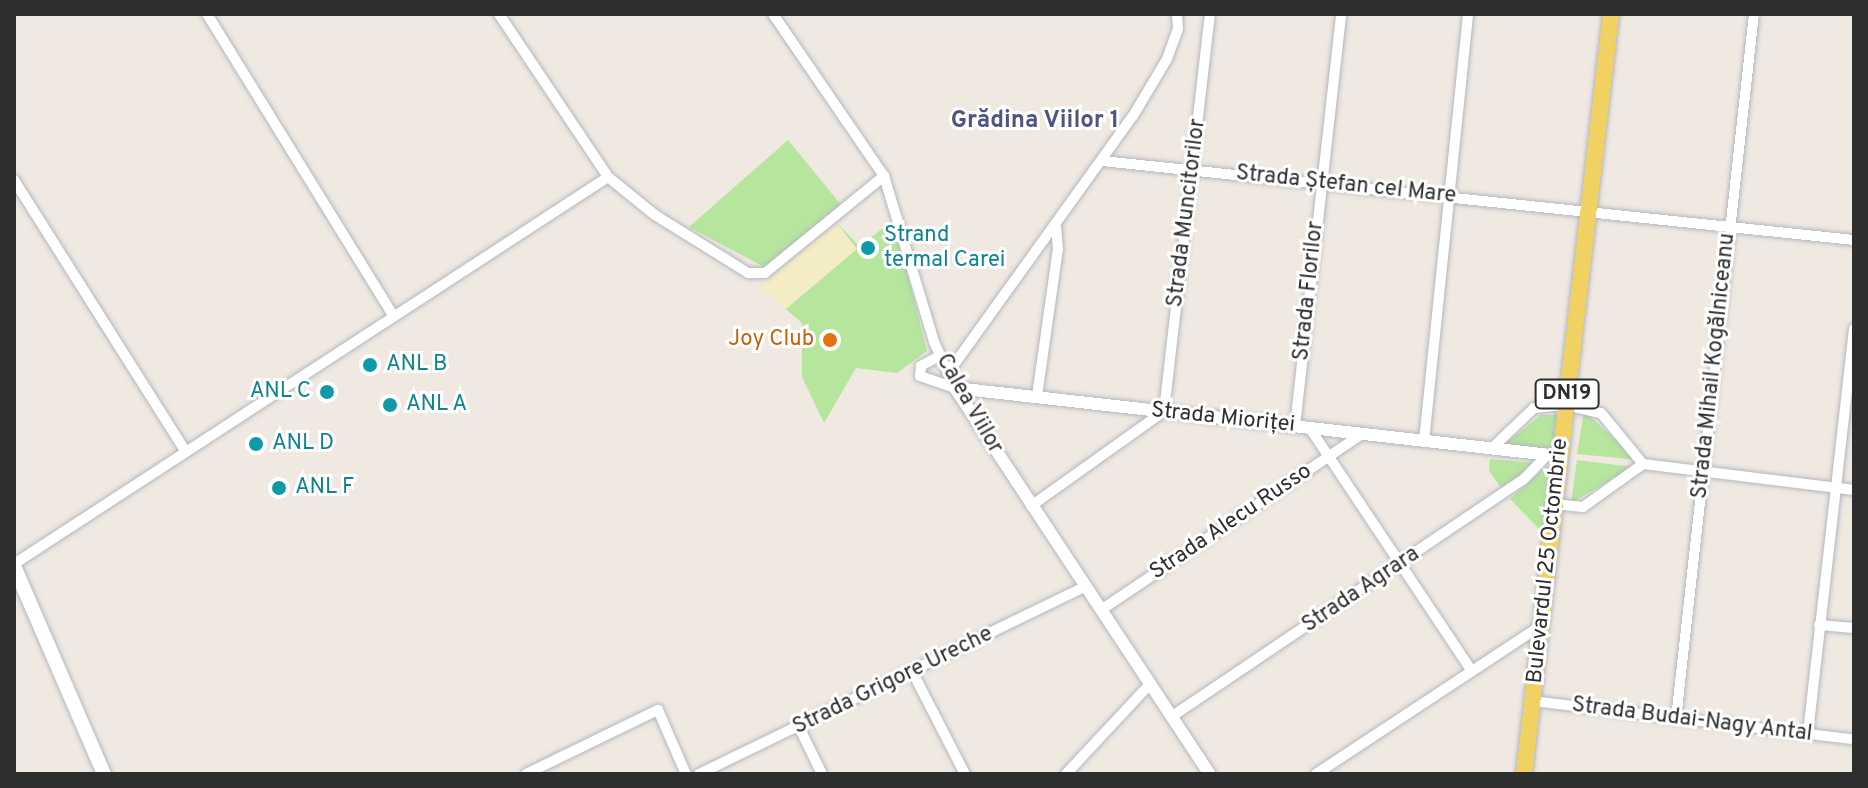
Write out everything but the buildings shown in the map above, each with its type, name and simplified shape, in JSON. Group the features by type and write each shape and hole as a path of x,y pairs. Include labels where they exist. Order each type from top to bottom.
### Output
{"main road":[{"name":"Bulevardul 25 Octombrie","path":"1524,774 1554,504 1553,456 1565,405 1611,14"},
{"path":"14,565 104,774"}],"street":[{"path":"207,14 393,315"},
{"path":"499,14 608,177 655,215 758,275 884,176"},
{"name":"Calea Viilor","path":"773,14 884,176 939,356 955,388 1210,774"},
{"path":"948,373 1102,161 1167,59 1178,29 1177,14"},
{"name":"Strada Muncitorilor","path":"1164,411 1210,14"},
{"name":"Strada Florilor","path":"1295,426 1341,14"},
{"path":"1424,441 1468,14"},
{"name":"Strada Mihail Kogălniceanu","path":"1676,719 1754,14"},
{"name":"Strada Ștefan cel Mare","path":"1102,161 1193,168 1854,240"},
{"path":"14,565 608,177"},
{"path":"14,180 185,451"},
{"path":"1037,396 1058,249 1056,227"},
{"path":"1808,733 1854,329"},
{"path":"939,356 921,366 920,376 955,388"},
{"name":"Strada Mioriței","path":"955,388 1553,456"},
{"path":"1491,449 1534,408 1565,405 1601,413 1643,464 1702,474 1854,490"},
{"path":"1031,506 1164,411"},
{"path":"1309,427 1471,670"},
{"name":"Strada Alecu Russo","path":"1101,610 1362,434"},
{"name":"Strada Agrara","path":"1171,717 1399,565 1553,456"},
{"path":"1554,504 1583,507 1643,464"},
{"name":"Strada Grigore Ureche","path":"699,774 913,673 1086,586"},
{"path":"1819,625 1854,628"},
{"path":"1316,774 1539,627"},
{"path":"913,673 965,774"},
{"path":"1066,774 1150,684"},
{"name":"Strada Budai-Nagy Antal","path":"1532,701 1851,739"},
{"path":"526,774 658,710 686,774"},
{"path":"799,727 822,774"}],"green space":[{"path":"788,140 842,206 766,268 689,227"},
{"name":"Strand termal Carei","path":"894,220 927,351 897,373 856,368 824,423 802,377 802,323 759,286 837,223 859,246"},
{"path":"1584,411 1638,460 1577,454"},
{"path":"1541,415 1557,415 1554,454 1502,446"},
{"path":"1490,459 1535,463 1505,493 1489,471"},
{"path":"1577,460 1633,467 1571,503"},
{"path":"1546,466 1552,468 1543,533 1510,499"}],"sand":[{"path":"837,223 857,249 786,309 759,286"}],"place":[{"name":"Strand termal Carei","path":"868,248"},
{"name":"Joy Club","path":"830,340"},
{"name":"ANL B","path":"370,365"},
{"name":"ANL C","path":"327,392"},
{"name":"ANL A","path":"390,405"},
{"name":"ANL D","path":"256,444"},
{"name":"ANL F","path":"279,488"}],"district":[{"name":"Grădina Viilor 1","path":"1035,122"}]}
